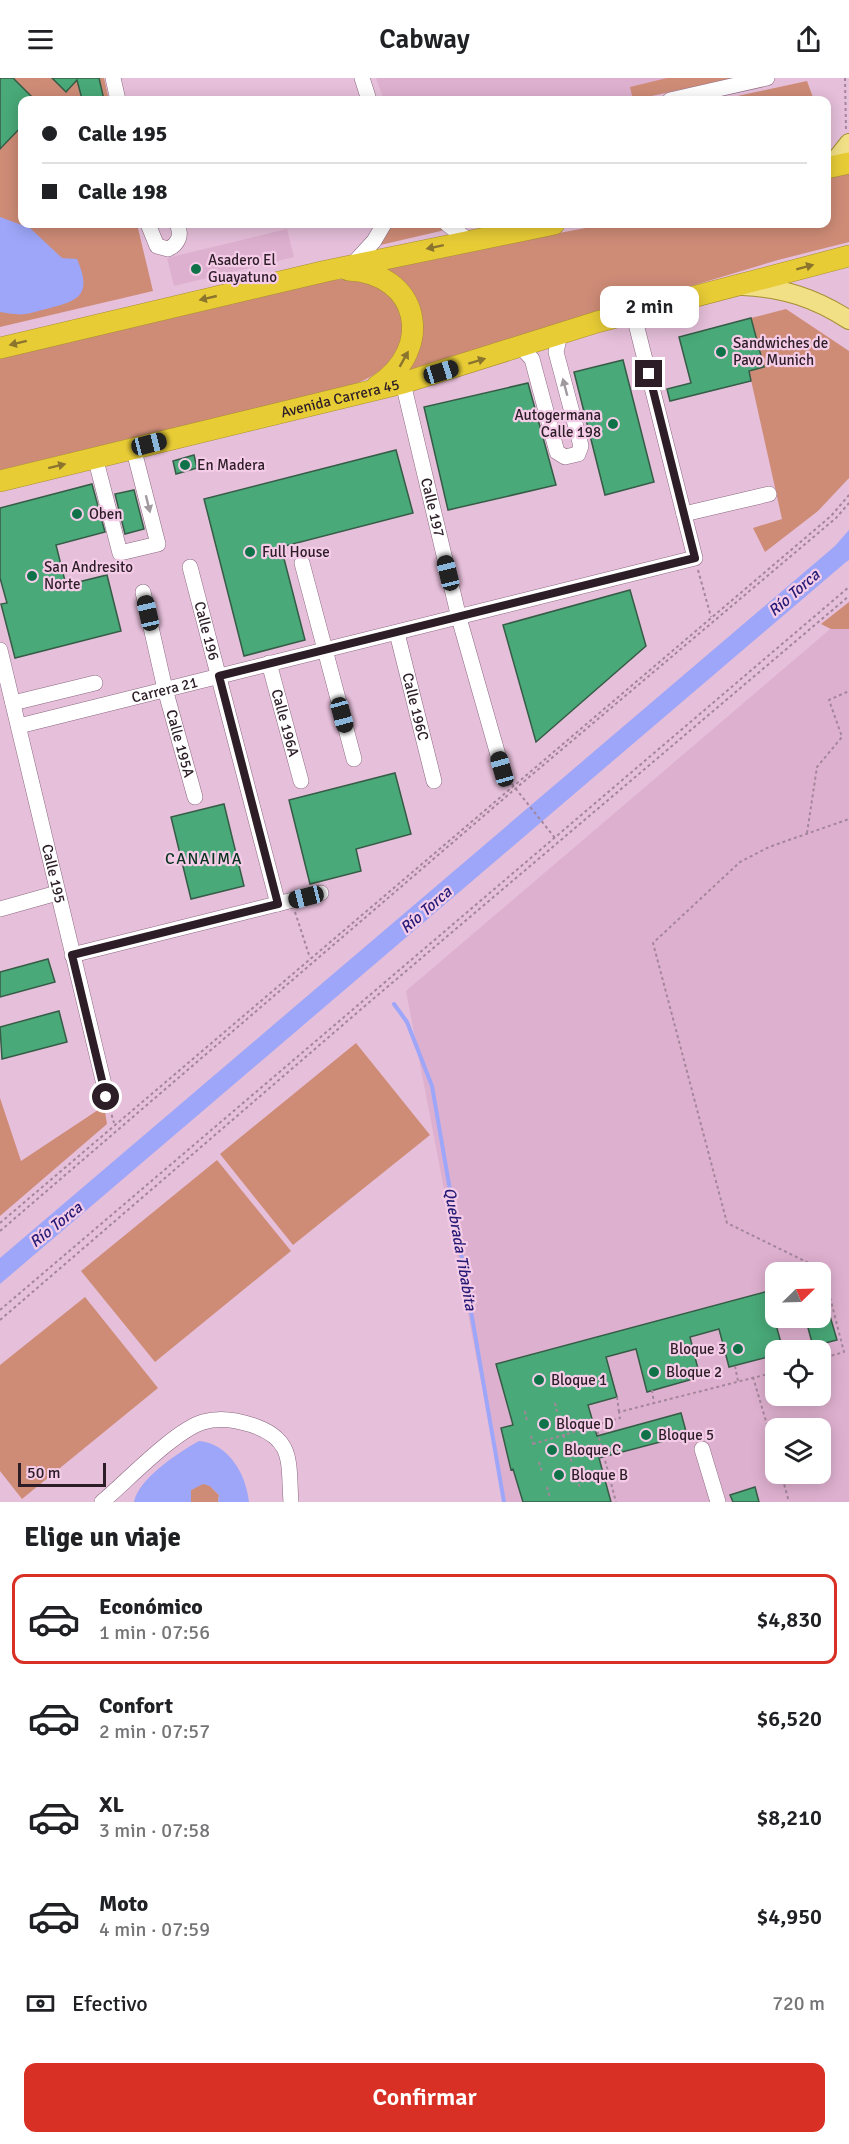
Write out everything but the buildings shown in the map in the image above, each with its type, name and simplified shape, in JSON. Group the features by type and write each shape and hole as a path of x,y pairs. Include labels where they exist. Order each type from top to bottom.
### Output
{"highway":[{"path":"0,348 352,265 532,228"},
{"name":"Avenida Carrera 45","path":"0,481 403,383 633,312 849,256"},
{"path":"326,271 363,271 381,277 397,288 408,305 413,323 412,343 405,361 393,376 360,394"}],"main road":[{"path":"835,166 847,138"},
{"path":"735,286 801,294 823,303 849,320"}],"street":[{"path":"113,78 117,96"},
{"path":"362,78 368,96"},
{"path":"369,78 375,96"},
{"path":"688,96 767,78"},
{"path":"150,228 157,246 168,249 178,241 177,228"},
{"path":"352,265 374,241 382,228"},
{"path":"452,228 468,240"},
{"path":"633,312 695,558"},
{"path":"521,347 532,359 558,452 564,457 578,454 581,446 556,352 560,334"},
{"name":"Calle 197","path":"403,383 459,618 502,769"},
{"path":"95,457 120,553 158,544 133,447"},
{"path":"684,514 769,494"},
{"name":"Carrera 21","path":"19,726 695,558"},
{"path":"302,563 354,759"},
{"name":"Calle 196","path":"190,567 284,902"},
{"name":"Calle 195A","path":"143,592 165,689 195,797"},
{"name":"Calle 196C","path":"397,633 434,781"},
{"name":"Calle 195","path":"0,650 106,1097"},
{"name":"Calle 196A","path":"269,663 301,781"},
{"path":"13,703 95,683"},
{"path":"0,909 57,893"},
{"path":"72,955 321,893"},
{"path":"102,1502 182,1434 202,1422 220,1419 246,1423 271,1431 282,1441 288,1455 291,1502"},
{"path":"702,1449 718,1502"}],"path":[{"path":"845,78 847,138"},
{"path":"0,1231 831,516 849,495"},
{"path":"0,1223 836,518 849,503"},
{"path":"695,558 711,617"},
{"path":"0,1310 849,587"},
{"path":"0,1320 366,1005 849,596"},
{"path":"807,833 817,767 842,737 829,700 849,691"},
{"path":"514,788 556,838"},
{"path":"831,1356 844,1352 823,1270 727,1223 653,943 740,862 769,847 849,819"},
{"path":"284,902 311,959"},
{"path":"735,1366 738,1381"},
{"path":"619,1412 765,1374"},
{"path":"753,1377 765,1418"},
{"path":"652,1390 654,1403"},
{"path":"531,1436 534,1445 620,1419 616,1398"},
{"path":"555,1403 557,1412"},
{"path":"525,1411 527,1421"},
{"path":"596,1426 616,1502"},
{"path":"561,1428 564,1436"},
{"path":"569,1453 572,1463"},
{"path":"539,1462 542,1472"},
{"path":"577,1478 580,1488"},
{"path":"784,1484 789,1502"},
{"path":"547,1487 550,1498"}],"shaded area":[{"path":"0,78 104,78 108,96 18,96 18,228 138,228 153,291 0,327"},
{"path":"376,78 733,78 654,96 383,96"},
{"path":"667,78 733,78 651,96 632,96 630,87"},
{"path":"807,81 813,96 738,96"},
{"path":"849,172 849,242 778,260 405,372 419,347 422,319 408,288 381,266 585,228 831,228 831,176"},
{"path":"391,228 442,228 445,230 376,246"},
{"path":"287,229 294,257 174,286 167,258"},
{"path":"352,278 372,282 385,289 399,307 402,318 402,342 398,352 392,362 375,374 356,384 0,470 0,356 326,281"},
{"path":"786,309 849,351 849,478 818,511 765,552 753,528 782,519 749,371 764,367 751,318"},
{"path":"849,602 849,629 831,629 821,624"},
{"path":"849,613 849,1502 504,1502 406,991"},
{"path":"356,1043 430,1135 293,1245 220,1154"},
{"path":"0,1098 21,1161 104,1106 107,1124 0,1216"},
{"path":"217,1160 291,1251 155,1362 81,1271"},
{"path":"85,1297 158,1388 22,1499 0,1471 0,1365"},
{"path":"203,1483 219,1495 218,1502 191,1502 191,1490"}],"water":[{"path":"0,217 18,224 18,228 30,228 62,258 77,259 82,271 83,289 74,299 57,306 28,314 0,312"},
{"name":"Río Torca","path":"849,530 849,560 0,1284 0,1258 835,546"},
{"path":"199,1441 219,1448 234,1462 244,1481 249,1502 218,1502 219,1495 210,1486 203,1484 191,1490 191,1502 134,1502 137,1493 151,1475"}],"waterway":[{"name":"Quebrada Tibabita","path":"394,1004 407,1022 432,1086 504,1502"}],"place":[{"name":"Asadero El Guayatuno","path":"196,269"},
{"name":"Sandwiches de Pavo Munich","path":"721,352"},
{"name":"Autogermana Calle 198","path":"613,424"},
{"name":"En Madera","path":"185,465"},
{"name":"Oben","path":"77,514"},
{"name":"Full House","path":"250,552"},
{"name":"San Andresito Norte","path":"32,576"},
{"name":"Bloque 3","path":"738,1349"},
{"name":"Bloque 2","path":"654,1372"},
{"name":"Bloque 1","path":"539,1380"},
{"name":"Bloque D","path":"544,1424"},
{"name":"Bloque 5","path":"646,1435"},
{"name":"Bloque C","path":"552,1450"},
{"name":"Bloque B","path":"559,1475"}],"district":[{"name":"CANAIMA","path":"204,859"}],"route":[{"path":"106,1097 72,955 278,904 219,676 695,558 649,374"}]}
